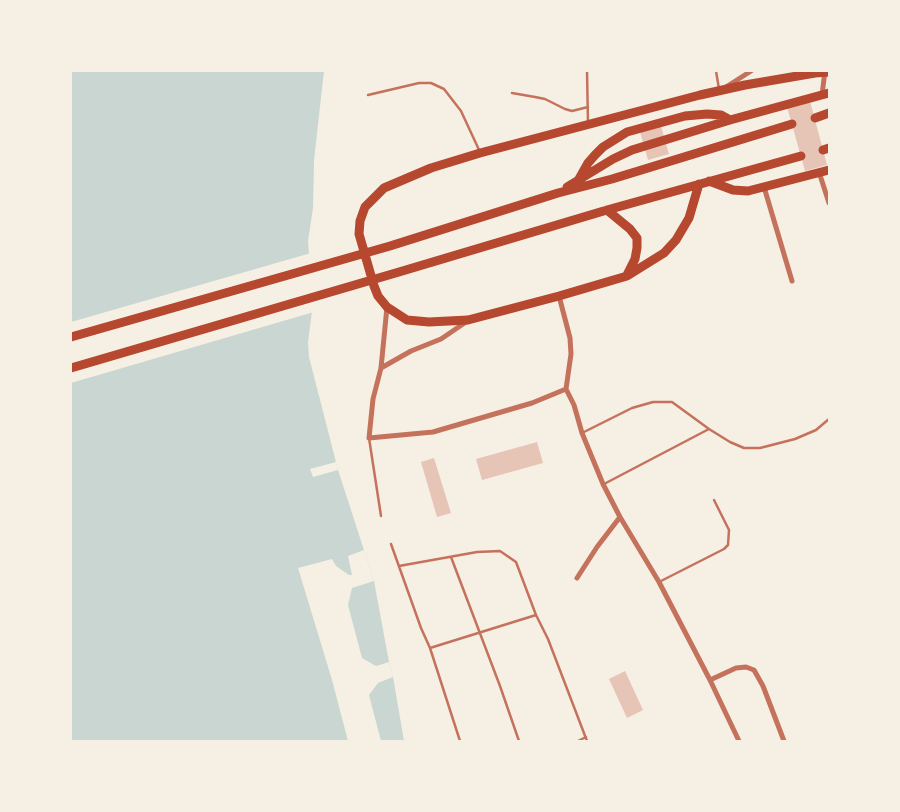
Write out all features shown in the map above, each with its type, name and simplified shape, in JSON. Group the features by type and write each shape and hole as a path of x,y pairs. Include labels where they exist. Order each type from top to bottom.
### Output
{"highway":[{"path":"704,183 689,218 676,240 664,253 627,276 468,320 429,322 407,320 386,307 374,286 360,234 360,221 366,207 384,188 431,168 588,124 719,91 826,72"},
{"path":"558,192 613,159 632,150 730,120 825,94"},
{"path":"815,118 829,113"},
{"path":"579,180 588,164 603,147 627,132 685,116 721,115 730,120"},
{"path":"71,337 390,246 558,192 612,179 792,124"},
{"path":"71,368 606,210 801,156"},
{"path":"704,183 733,190 748,191 829,170"},
{"path":"606,210 630,229 637,238 637,248 627,276"}],"street":[{"path":"719,91 751,71"},
{"path":"825,94 826,72"},
{"path":"819,172 829,203"},
{"path":"764,187 792,281"},
{"path":"559,296 570,338 571,354 566,390 574,405 582,433 603,484 620,517 659,582 710,680 739,741"},
{"path":"386,307 380,368 373,399 370,438 433,432 532,403 566,390"},
{"path":"380,368 411,351 441,338 468,320"},
{"path":"577,578 597,547 620,517"},
{"path":"710,680 736,668 746,667 754,670 763,686 784,741"}],"lane":[{"path":"587,71 588,124"},
{"path":"716,71 719,91"},
{"path":"368,95 419,83 431,83 444,89 461,111 480,153"},
{"path":"512,94 545,99 572,111 588,107"},
{"path":"582,433 632,408 653,402 672,402 709,429 744,448 760,448 795,439 816,430 829,419"},
{"path":"603,484 709,429"},
{"path":"370,438 382,516"},
{"path":"659,582 728,546 729,530 714,500"},
{"path":"391,544 430,648 460,741"},
{"path":"399,566 477,552 500,551 516,562 587,741"},
{"path":"451,557 519,741"},
{"path":"430,648 536,615"},
{"path":"578,741 586,737"}],"shaded area":[{"path":"71,71 324,71 314,160 313,208 308,241 313,304 308,342 309,357 338,470 374,581 404,741 71,741"}],"pier":[{"path":"311,253 314,312 71,383 71,322"},
{"path":"336,462 338,470 313,477 310,469"},
{"path":"364,550 374,581 352,588 348,605 362,658 376,666 389,662 393,677 378,683 369,695 381,741 348,741 332,680 298,568 332,559 336,566 352,575 348,556"}],"building":[{"path":"810,101 827,165 805,171 787,107"},
{"path":"661,126 669,154 648,160 640,132"},
{"path":"537,442 543,463 482,480 476,459"},
{"path":"434,458 451,513 437,517 421,462"},
{"path":"625,671 643,710 627,718 609,679"}]}
